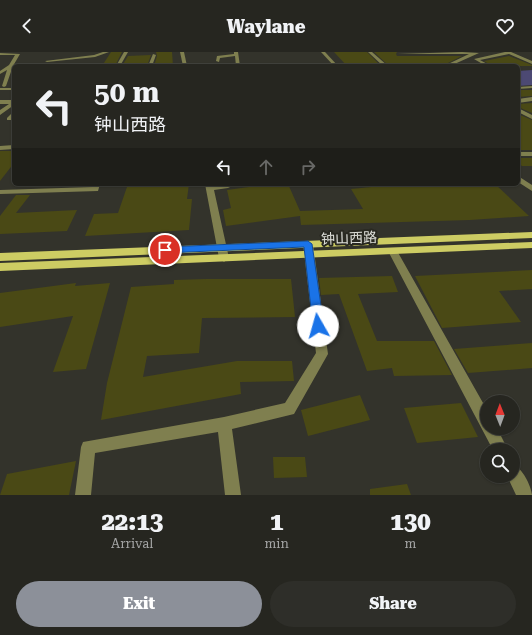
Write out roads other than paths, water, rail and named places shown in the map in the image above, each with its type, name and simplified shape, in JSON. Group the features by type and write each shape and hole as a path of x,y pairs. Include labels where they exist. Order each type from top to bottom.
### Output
{"main road":[{"name":"钟山西路","path":"0,267 224,258 308,249 532,235"},
{"name":"钟山西路","path":"0,257 222,247 393,251 532,245"}],"street":[{"path":"47,61 95,56 107,52"},
{"path":"119,64 126,52"},
{"path":"182,52 185,64"},
{"path":"231,52 237,53"},
{"path":"323,52 334,64"},
{"path":"370,52 384,64"},
{"path":"399,54 478,52"},
{"path":"452,64 478,52"},
{"path":"218,61 218,57 237,53"},
{"path":"236,64 237,53"},
{"path":"485,64 476,59 509,53 532,63"},
{"path":"0,57 18,54 15,57 13,64"},
{"path":"151,64 154,55"},
{"path":"0,57 15,57"},
{"path":"72,64 78,58"},
{"path":"448,59 463,59"},
{"path":"0,73 12,67"},
{"path":"2,85 12,67"},
{"path":"0,77 12,75"},
{"path":"2,85 12,82"},
{"path":"2,85 12,88"},
{"path":"520,88 532,87"},
{"path":"520,97 532,96"},
{"path":"0,98 12,98"},
{"path":"520,101 532,99"},
{"path":"0,102 12,102"},
{"path":"0,113 12,104"},
{"path":"520,111 532,117"},
{"path":"9,119 12,115"},
{"path":"0,148 12,147"},
{"path":"520,154 532,154"},
{"path":"520,180 532,189"},
{"path":"0,192 95,190 96,186"},
{"path":"224,258 209,186 228,186"},
{"path":"84,495 88,447 224,424 289,409 322,354 308,249"},
{"path":"393,251 480,411"},
{"path":"224,424 233,495"},
{"path":"519,483 525,495"}]}
